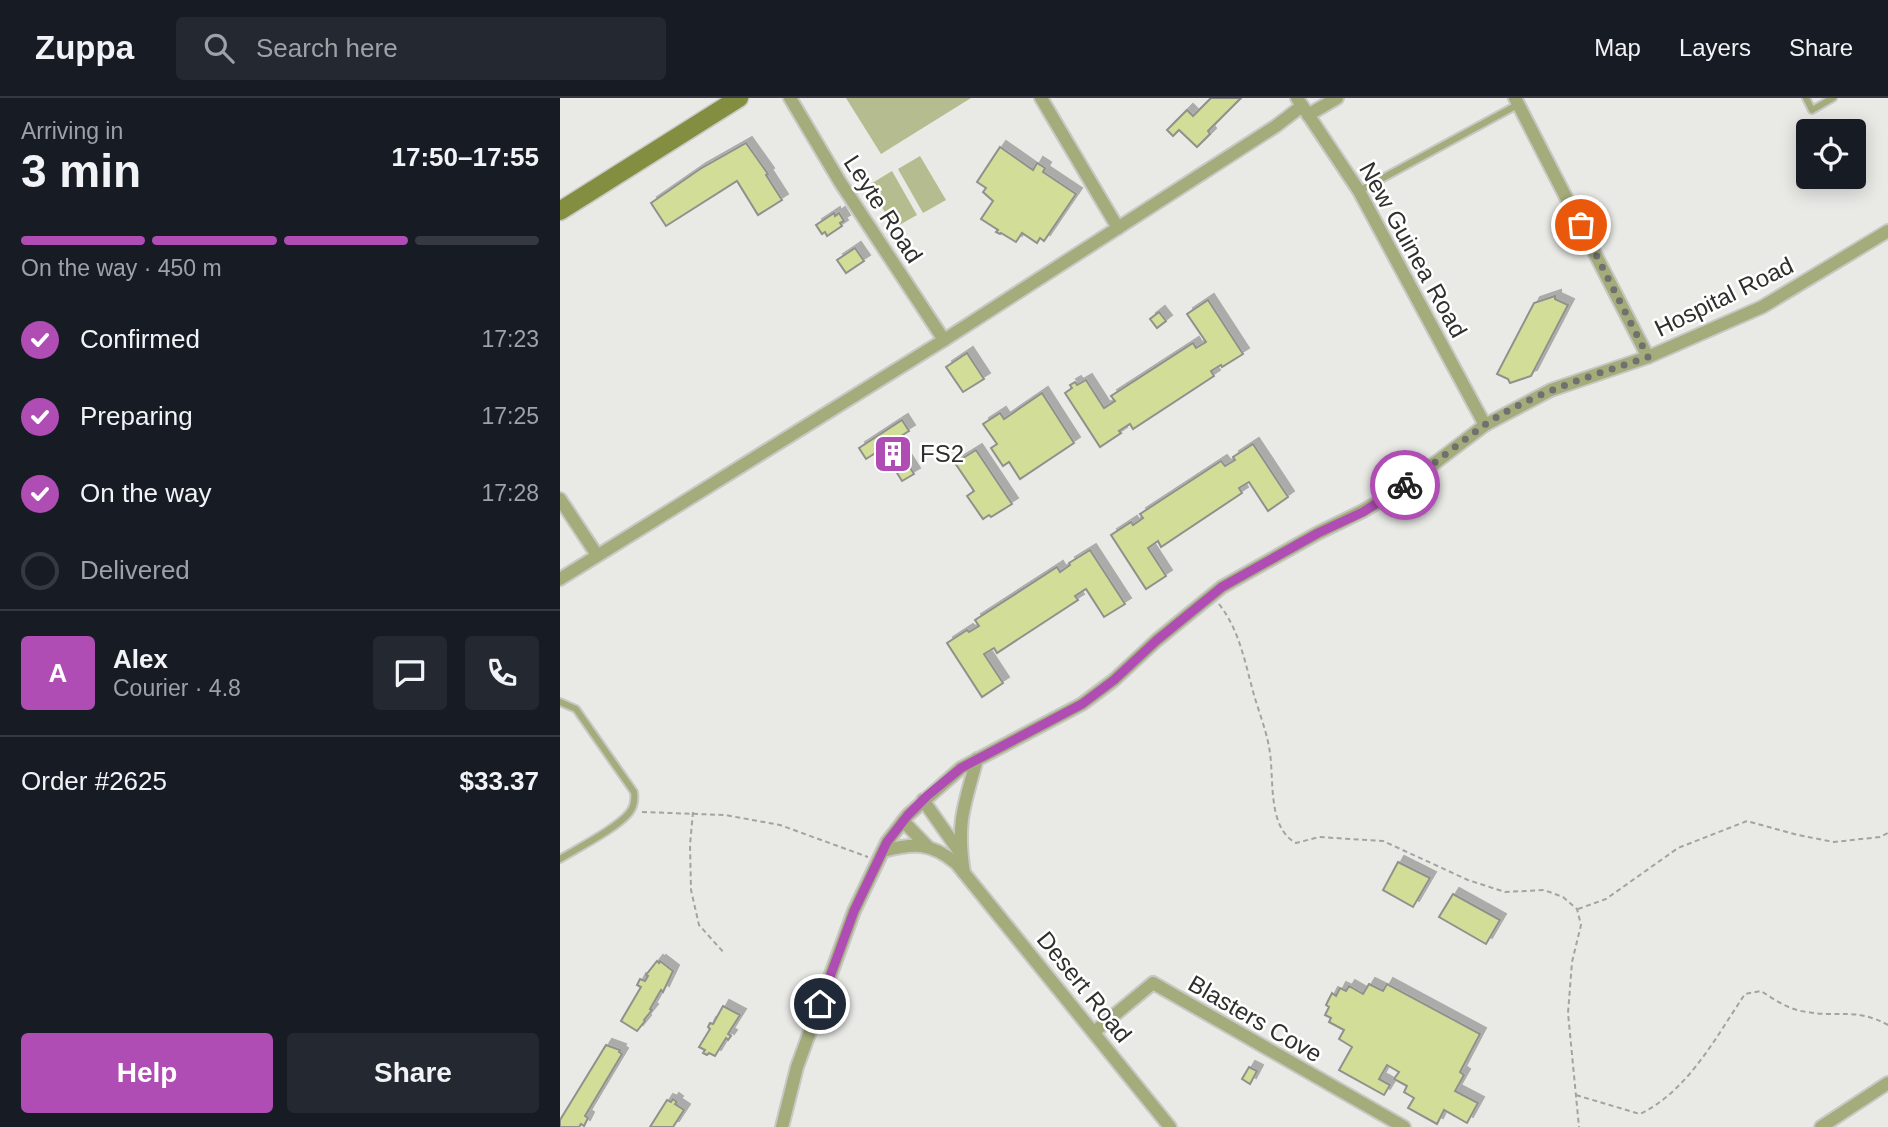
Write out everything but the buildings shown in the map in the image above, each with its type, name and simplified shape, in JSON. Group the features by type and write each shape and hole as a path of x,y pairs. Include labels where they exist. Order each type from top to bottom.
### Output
{"street":[{"path":"560,211 739,98"},
{"name":"Leyte Road","path":"790,98 840,182 944,340"},
{"path":"1041,98 1118,228"},
{"path":"560,579 944,340 1303,106 1337,98"},
{"path":"1517,101 1648,357"},
{"name":"New Guinea Road","path":"1303,106 1359,191 1485,425"},
{"name":"Hospital Road","path":"782,1127 797,1067 826,987 854,911 881,856 903,821 961,768 1082,704 1114,680 1212,595 1246,573 1318,533 1363,512 1402,488 1485,425 1551,390 1648,357 1762,307 1888,230"},
{"path":"560,499 597,555"},
{"path":"964,873 960,824 965,797 978,759"},
{"path":"923,800 961,854"},
{"name":"Desert Road","path":"903,821 927,846 943,853 964,873 1170,1127"},
{"path":"881,856 908,845 927,846"},
{"name":"Blasters Cove","path":"1094,1032 1153,983 1404,1127"},
{"path":"1821,1127 1888,1083"}],"lane":[{"path":"1806,98 1812,110 1833,98"},
{"path":"1359,191 1517,101"},
{"path":"560,702 576,709 634,792 635,798 631,811 621,820 560,859"}],"path":[{"path":"1212,595 1232,620 1242,651 1270,749 1273,795 1279,821 1287,838 1296,843 1319,837 1383,841 1468,880 1505,892 1544,890 1563,897 1577,909 1581,926 1572,962 1567,1013 1579,1127"},
{"path":"631,811 725,815 780,825 881,856"},
{"path":"694,813 690,845 691,890 699,925 725,954"},
{"path":"1577,909 1606,899 1678,848 1747,821 1834,842 1880,837 1888,833"},
{"path":"1576,1095 1640,1114 1659,1105 1688,1075 1745,994 1762,991 1781,1004 1807,1012 1870,1016 1888,1025"}],"green space":[{"path":"846,98 971,98 881,154"},
{"path":"920,156 946,200 923,213 898,169"},
{"path":"892,171 917,215 894,228 869,185"}],"way so far":[{"path":"1405,485 1485,425 1529,401 1551,390 1648,357 1581,225"}],"place":[{"name":"FS2","path":"893,454"}],"route":[{"path":"820,1004 854,911 887,842 927,796 961,768 1082,704 1114,680 1157,640 1222,587 1318,533 1363,512 1405,485"}]}
